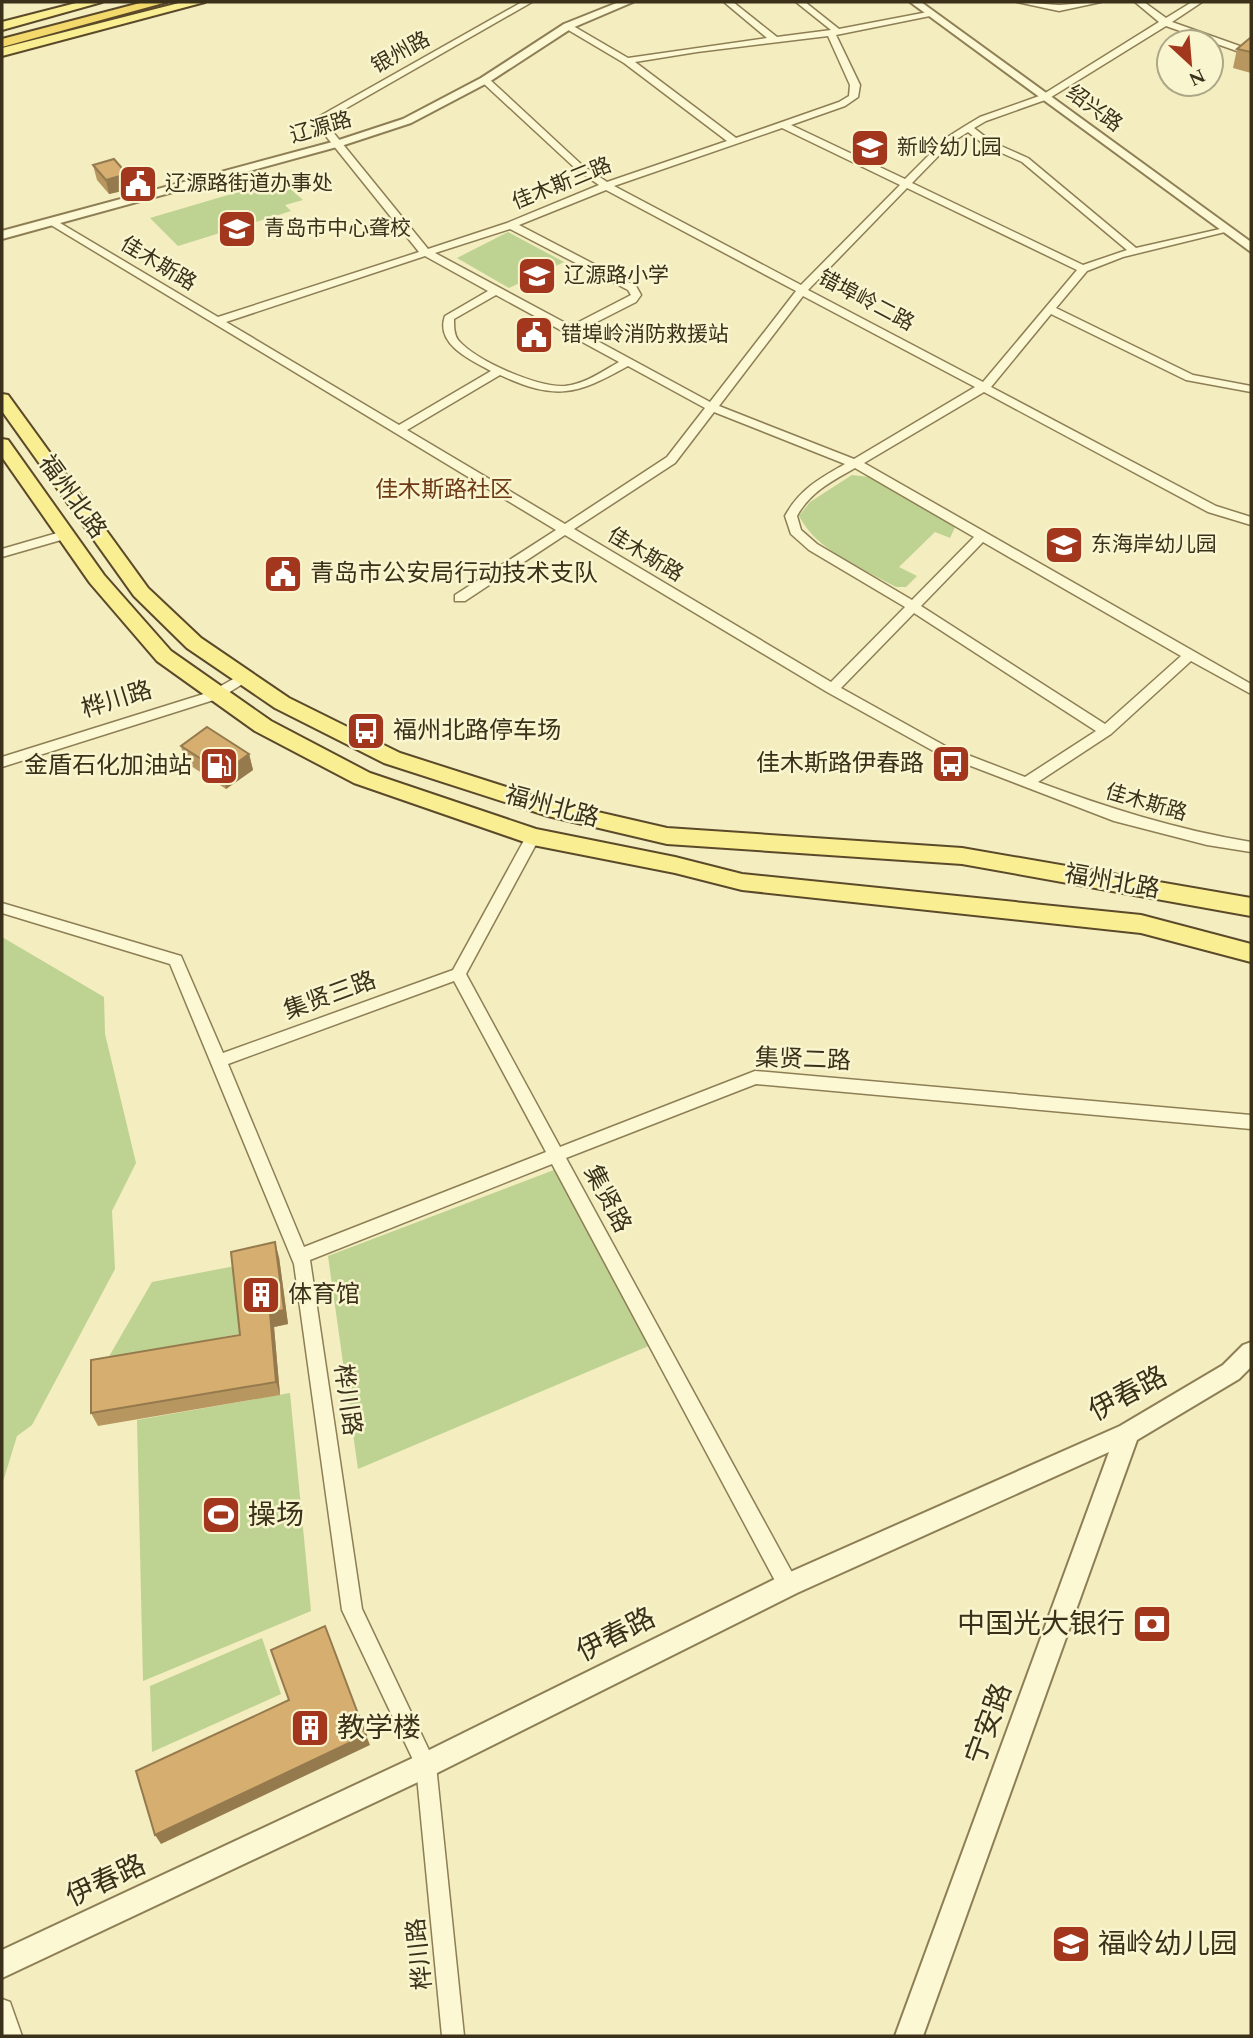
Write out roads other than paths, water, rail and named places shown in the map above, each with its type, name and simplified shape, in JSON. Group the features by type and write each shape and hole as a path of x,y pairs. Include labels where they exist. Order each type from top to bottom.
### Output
{"highway":[{"path":"2,34 125,2"},
{"path":"2,43 160,2"}],"main road":[{"path":"2,26 95,2"},
{"path":"2,52 198,2"},
{"name":"福州北路","path":"2,399 141,592 194,643 282,703 392,758 548,808 653,833 962,856 1251,908"},
{"name":"福州北路","path":"2,444 64,536 117,605 164,656 215,695 263,726 362,778 533,837 675,865 743,882 1141,924 1251,953"}],"street":[{"name":"银州路","path":"340,143 318,120 528,2"},
{"name":"辽源路","path":"2,235 340,143 407,121 485,80 568,26 628,2"},
{"path":"728,2 775,40"},
{"path":"800,2 834,33"},
{"name":"绍兴路","path":"915,2 1251,248"},
{"path":"1021,2 1067,8 1097,2"},
{"path":"1139,2 1166,23 1251,53"},
{"path":"460,598 671,460 803,289 949,140 983,120 1045,97 1198,2"},
{"path":"627,61 834,33 930,13"},
{"path":"568,26 627,61 734,141"},
{"name":"佳木斯三路","path":"217,321 511,225 606,186 842,104 853,97 855,85 834,33"},
{"name":"错埠岭二路","path":"485,80 579,167 606,186 986,386 1212,509 1251,521"},
{"path":"782,124 906,181 1083,269"},
{"path":"968,128 989,144 1025,160 1081,203 1134,251"},
{"path":"340,143 425,252 711,407 857,464 1251,690"},
{"name":"佳木斯路","path":"51,222 832,689 942,750 1026,783 1169,831 1251,847"},
{"path":"511,225 632,288 636,295 632,300 570,331"},
{"path":"1106,731 912,606 813,547 795,531 791,516 800,500 819,484 986,386 1083,269 1134,251 1225,229"},
{"path":"495,291 456,311 449,318 448,327 456,344 500,370 530,385 549,390 569,389 627,362"},
{"path":"1051,310 1190,378 1251,389"},
{"path":"398,430 500,370"},
{"path":"2,553 64,536"},
{"path":"832,689 981,537"},
{"path":"1026,783 1106,731 1189,656"},
{"name":"桦川路","path":"2,762 215,695 244,677"},
{"path":"458,974 533,837"},
{"name":"桦川路","path":"2,908 176,960 300,1256 352,1610 426,1765 453,2036"},
{"name":"集贤三路","path":"218,1061 458,974"},
{"name":"集贤路","path":"458,974 788,1585"},
{"name":"集贤二路","path":"300,1256 755,1077 1251,1122"},
{"name":"伊春路","path":"2,1964 426,1765 788,1585 1128,1433 1231,1372 1251,1352"},
{"name":"宁安路","path":"909,2036 1128,1433"},
{"path":"2,2010 11,2036"}],"place":[{"name":"新岭幼儿园","path":"870,148"},
{"name":"辽源路街道办事处","path":"138,184"},
{"name":"青岛市中心聋校","path":"237,229"},
{"name":"辽源路小学","path":"537,276"},
{"name":"错埠岭消防救援站","path":"534,335"},
{"name":"东海岸幼儿园","path":"1064,545"},
{"name":"青岛市公安局行动技术支队","path":"283,574"},
{"name":"福州北路停车场","path":"366,731"},
{"name":"佳木斯路伊春路","path":"951,764"},
{"name":"金盾石化加油站","path":"219,766"},
{"name":"体育馆","path":"261,1295"},
{"name":"操场","path":"221,1515"},
{"name":"中国光大银行","path":"1152,1624"},
{"name":"教学楼","path":"310,1728"},
{"name":"福岭幼儿园","path":"1071,1944"}],"district":[{"name":"佳木斯路社区","path":"444,490"}]}
